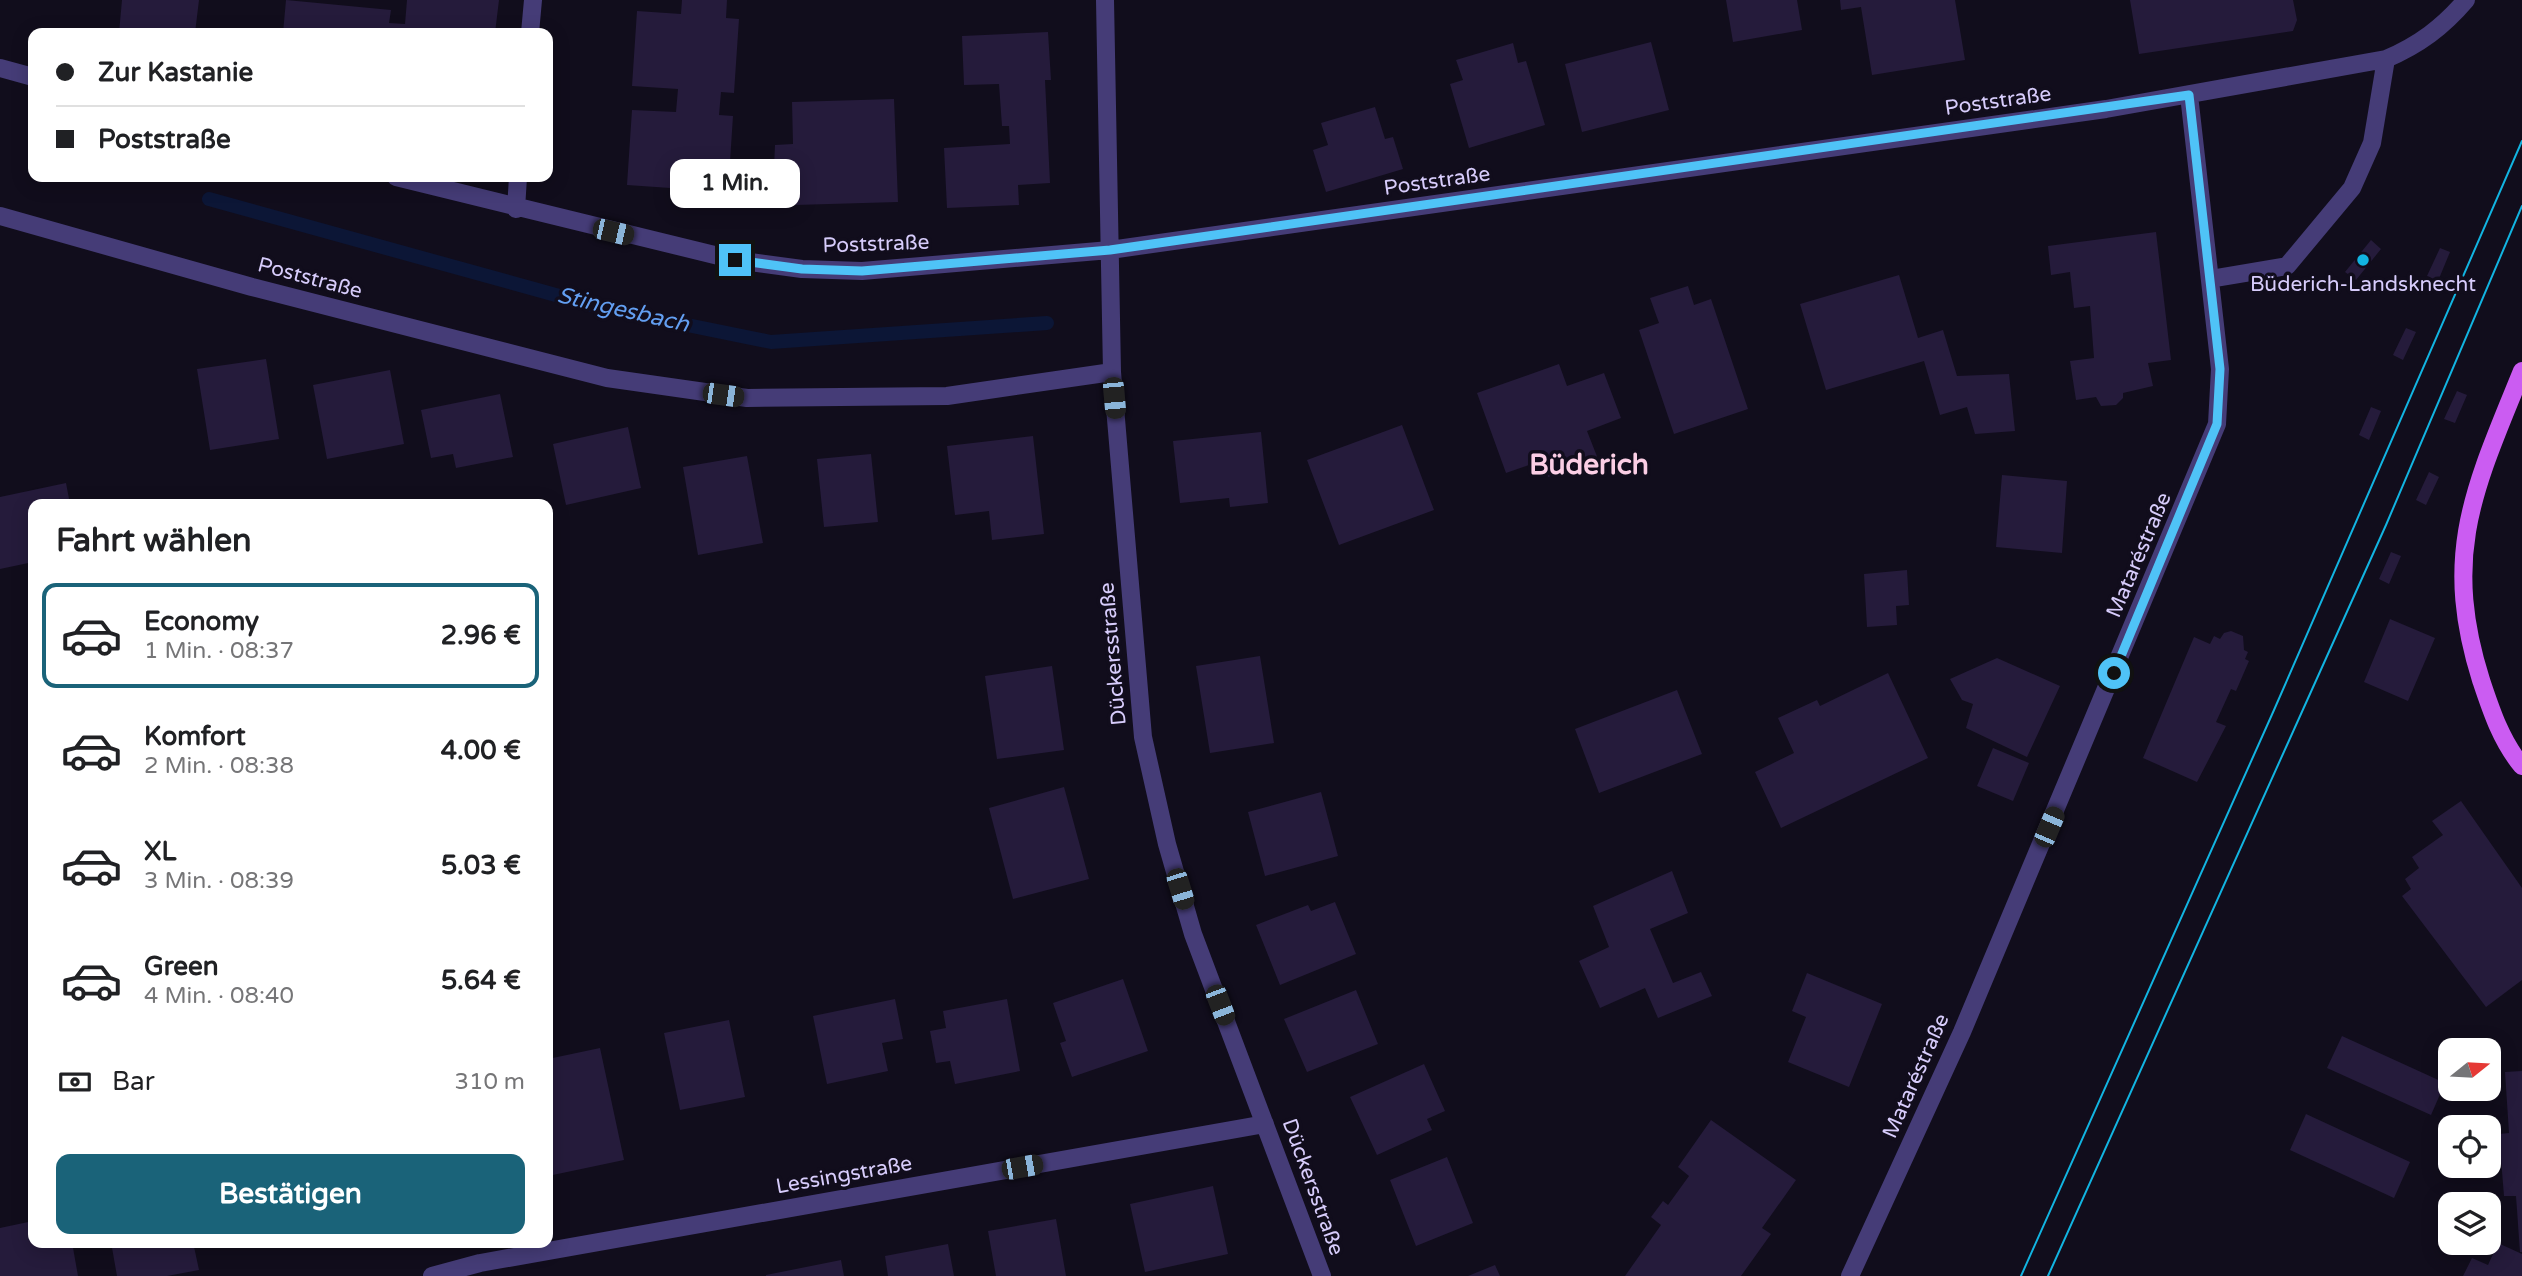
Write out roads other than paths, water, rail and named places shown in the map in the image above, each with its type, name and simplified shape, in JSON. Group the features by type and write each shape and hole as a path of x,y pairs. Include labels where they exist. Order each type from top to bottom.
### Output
{"main road":[{"path":"2522,371 2476,484 2464,542 2463,590 2469,640 2492,714 2522,766"}],"street":[{"path":"530,28 533,0"},
{"name":"Dückersstraße","path":"1105,0 1112,372 1143,737 1167,844 1194,934 1322,1276"},
{"name":"Poststraße","path":"415,182 516,209 735,260 802,269 862,271 1110,250 2189,95 2386,59 2416,46 2448,20 2466,0"},
{"path":"2210,279 2287,266 2352,188 2372,143 2386,59"},
{"path":"0,68 28,76"},
{"name":"Mataréstraße","path":"1850,1276 1962,1032 2217,424 2220,369 2189,95"},
{"path":"516,209 518,182"},
{"name":"Poststraße","path":"0,216 252,287 607,378 747,398 947,397 1112,372"},
{"name":"Lessingstraße","path":"432,1276 480,1263 1265,1124"}],"waterway":[{"name":"Stingesbach","path":"209,199 599,307 771,342 1047,323"}],"tram line":[{"path":"2021,1276 2274,710 2522,141"},
{"path":"2048,1276 2386,525 2522,206"}],"place":[{"name":"Büderich-Landsknecht","path":"2363,260"}],"district":[{"name":"Büderich","path":"1589,465"}]}
